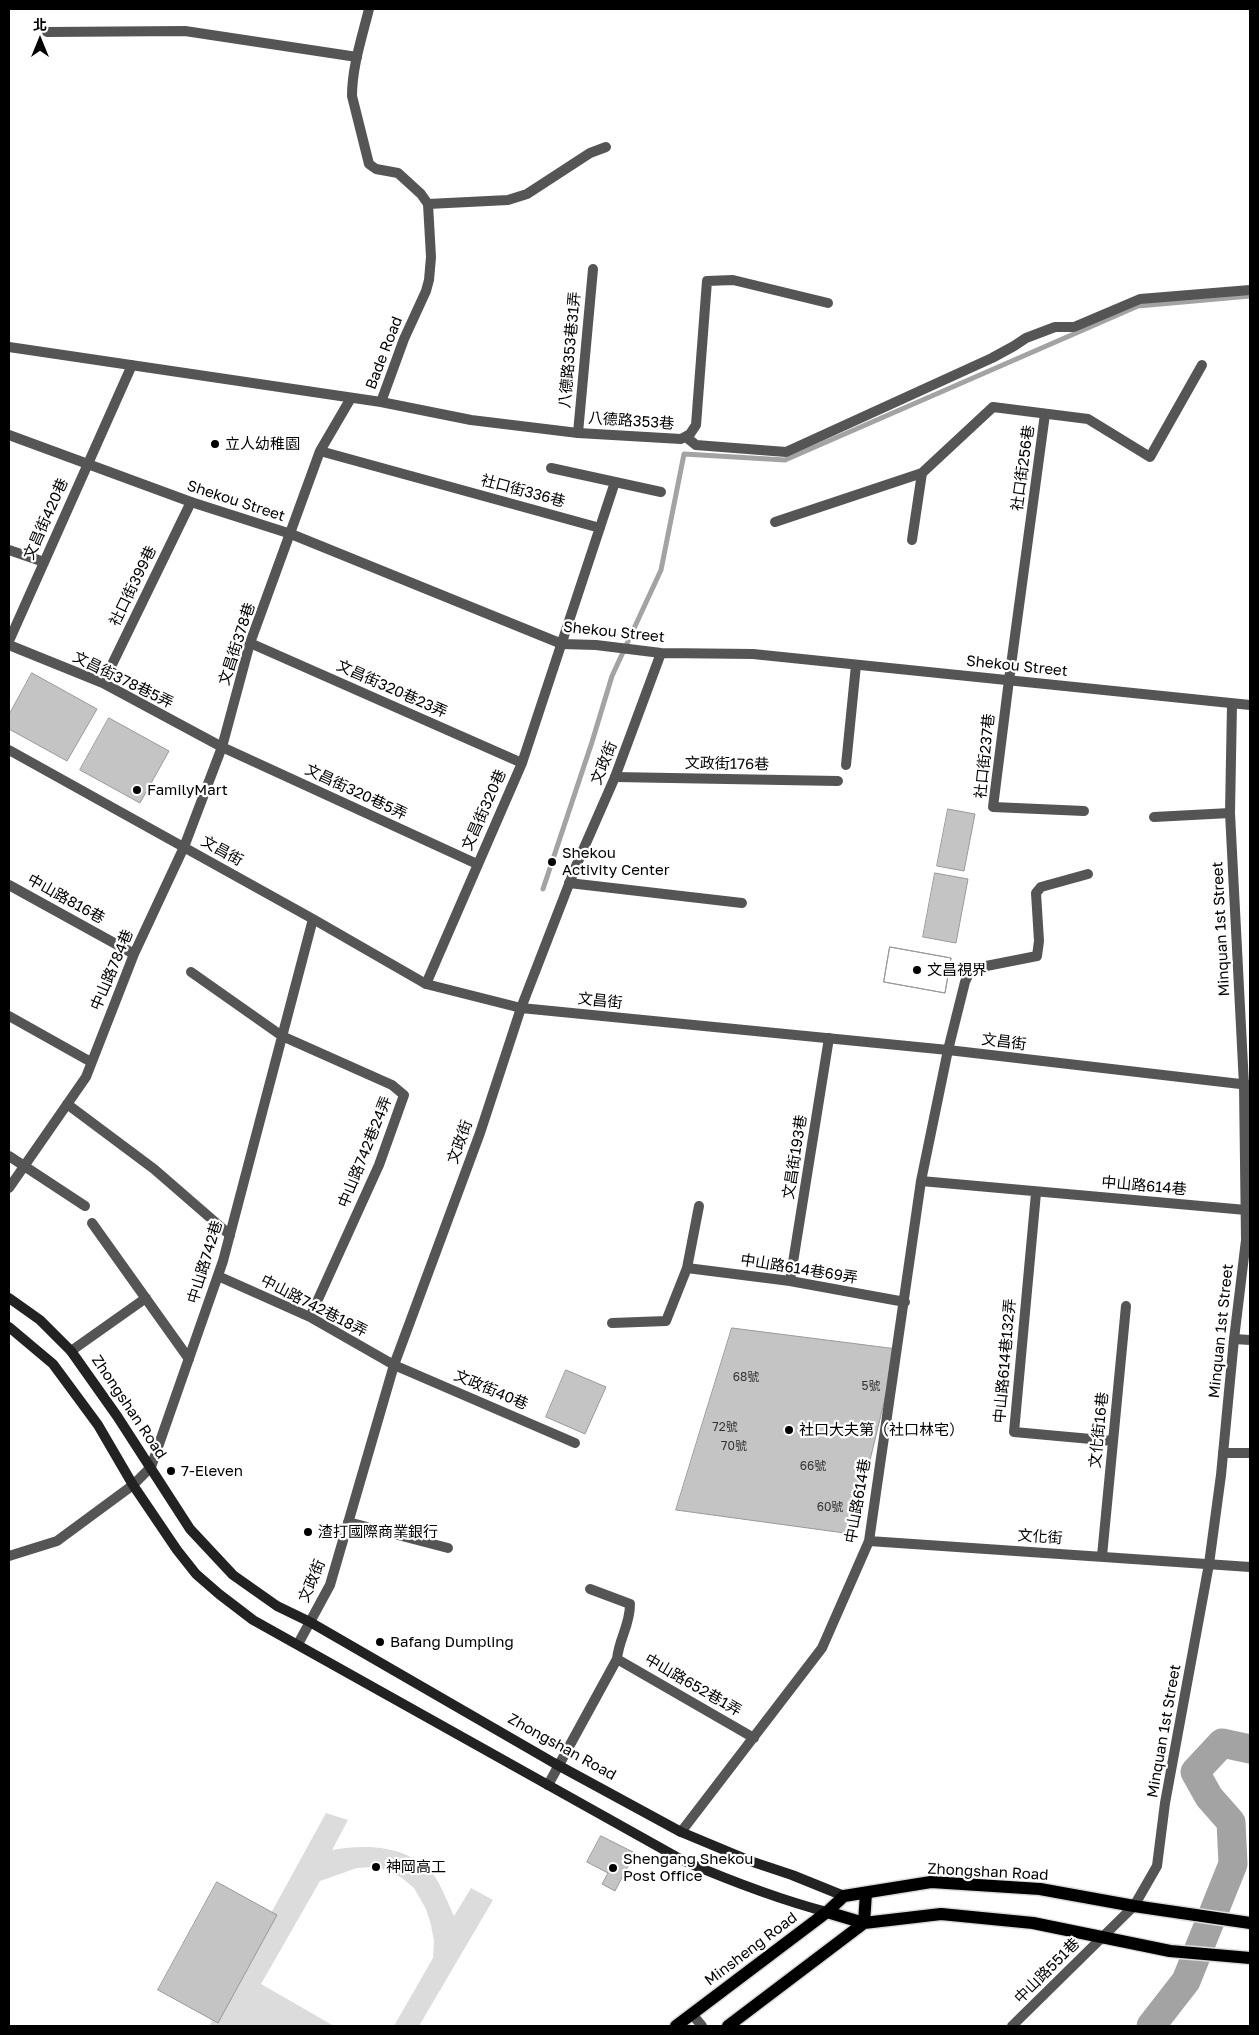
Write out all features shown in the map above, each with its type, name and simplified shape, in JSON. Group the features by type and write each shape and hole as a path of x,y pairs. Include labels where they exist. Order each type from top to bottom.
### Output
{"main road":[{"name":"Zhongshan Road","path":"844,1896 931,1882 983,1885 1040,1889 1134,1906 1250,1923"},
{"path":"728,2026 864,1923 866,1893"},
{"name":"Minsheng Road","path":"676,2026 827,1912 844,1896"},
{"path":"827,1912 864,1923 941,1914 1033,1923 1187,1952 1250,1958"}],"street":[{"path":"369,9 357,57 352,96 367,160 376,169 390,170 401,176 421,194 428,204 518,198 528,194 590,153 606,147"},
{"path":"47,32 185,31 357,57"},
{"name":"Bade Road","path":"9,347 381,402 404,339 429,280 432,257 428,204"},
{"name":"八德路353巷31弄","path":"578,432 593,270"},
{"name":"八德路353巷","path":"381,402 471,420 578,432 676,440 686,437 696,425 707,280 733,280 828,303"},
{"path":"686,437 696,445 786,452 992,358 1026,338 1055,327 1074,326 1140,300 1250,290"},
{"name":"文昌街420巷","path":"9,641 132,366"},
{"path":"1046,414 1088,419 1150,457 1202,366"},
{"name":"文昌街378巷","path":"184,847 222,747 250,643 320,451 351,398"},
{"name":"社口街256巷","path":"775,522 922,473 993,407 1046,414 1008,680"},
{"name":"Shekou Street","path":"9,435 191,502 291,534 562,644 661,653 753,654 1250,706"},
{"name":"社口街336巷","path":"320,451 600,528"},
{"path":"550,468 661,492"},
{"path":"912,540 922,473"},
{"path":"562,644 615,482"},
{"name":"社口街399巷","path":"103,683 191,502"},
{"path":"9,550 44,562"},
{"name":"文昌街320巷23弄","path":"250,643 522,763"},
{"name":"文昌街320巷","path":"426,984 522,763 562,644"},
{"name":"文昌街378巷5弄","path":"9,645 103,683 222,747"},
{"name":"文政街","path":"298,1644 330,1585 394,1365 480,1133 521,1008 569,883 615,777 661,653"},
{"path":"846,766 856,665"},
{"name":"社口街237巷","path":"1008,680 993,807 1084,812"},
{"name":"Minquan 1st Street","path":"1103,1937 1134,1906 1157,1866 1166,1803 1209,1564 1246,1240 1247,1085 1230,812 1232,704"},
{"name":"文昌街320巷5弄","path":"222,747 477,864"},
{"name":"文昌街","path":"9,750 426,984 521,1008 948,1050 1247,1085"},
{"name":"文政街176巷","path":"615,777 838,781"},
{"path":"1154,817 1230,812"},
{"name":"中山路784巷","path":"9,1188 86,1077 134,954 184,847"},
{"name":"中山路614巷","path":"682,1832 822,1648 869,1541 921,1182 948,1050 965,982 971,969 1036,956 1039,941 1036,893 1041,887 1088,874"},
{"path":"569,883 742,903"},
{"name":"中山路816巷","path":"9,885 134,954"},
{"name":"中山路742巷","path":"9,1556 56,1541 133,1485 150,1467 218,1276 313,919"},
{"path":"191,972 282,1036"},
{"path":"9,1016 91,1062"},
{"name":"中山路742巷24弄","path":"282,1036 392,1085 404,1095 379,1165 310,1317"},
{"name":"文昌街193巷","path":"790,1281 829,1038"},
{"path":"67,1104 154,1169 230,1235"},
{"path":"9,1156 85,1206"},
{"name":"中山路614巷","path":"921,1182 1246,1210"},
{"name":"中山路614巷132弄","path":"1036,1192 1014,1432 1113,1440"},
{"path":"612,1323 666,1321 687,1268 699,1206"},
{"path":"92,1222 189,1359"},
{"path":"1246,1240 1250,1228"},
{"name":"中山路614巷69弄","path":"687,1268 790,1281 905,1302"},
{"name":"中山路742巷18弄","path":"218,1276 310,1317 394,1365"},
{"name":"Zhongshan Road","path":"9,1298 40,1320 71,1351 190,1529 233,1575 277,1606 310,1622 559,1765 682,1832 753,1862 844,1896"},
{"path":"71,1351 146,1298"},
{"name":"文化街16巷","path":"1102,1556 1126,1306"},
{"path":"9,1327 53,1364 98,1425 133,1485 177,1550 196,1574 253,1620 684,1861 784,1901 827,1912"},
{"path":"1234,1339 1250,1340"},
{"name":"文政街40巷","path":"394,1365 575,1443"},
{"path":"1223,1453 1250,1453"},
{"path":"348,1522 448,1548"},
{"name":"文化街","path":"869,1541 1250,1567"},
{"path":"548,1785 617,1659 618,1646 630,1618 630,1604 590,1589"},
{"name":"中山路652巷1弄","path":"617,1659 754,1738"},
{"name":"中山路551巷","path":"1012,2026 1103,1937"},
{"path":"692,2014 702,2026"}],"shaded area":[{"path":"326,1813 348,1820 332,1850 372,1847 399,1852 411,1857 423,1864 433,1874 454,1916 471,1888 493,1900 419,2026 394,2026 433,1958 434,1941 426,1909 414,1888 402,1878 387,1870 373,1867 357,1868 320,1881 261,1984 334,2026 209,2026"}],"building":[{"path":"32,673 97,709 67,761 9,729 9,715"},
{"path":"109,718 169,751 140,803 80,770"},
{"path":"948,809 975,814 964,871 937,866"},
{"path":"935,873 968,879 956,943 923,937"},
{"name":"文昌視界","path":"890,947 951,958 945,993 884,982"},
{"name":"文昌視界","path":"890,947 951,958 945,993 884,982"},
{"name":"社口大夫第（社口林宅）","path":"732,1328 897,1349 852,1534 676,1510"},
{"path":"566,1370 606,1387 585,1434 546,1417"},
{"name":"Shengang Shekou Post Office","path":"601,1836 635,1853 615,1891 602,1884 608,1873 587,1862"},
{"path":"217,1882 277,1915 218,2023 158,1990"}],"waterway":[{"path":"543,889 612,676 661,570 684,454 785,460 1138,306 1250,296"},
{"path":"1151,2026 1186,1981 1233,1864 1231,1822 1209,1797 1195,1772 1222,1743 1250,1749"}],"place":[{"name":"立人幼稚園","path":"215,444"},
{"name":"FamilyMart","path":"137,790"},
{"name":"Shekou Activity Center","path":"552,862"},
{"name":"文昌視界","path":"917,970"},
{"name":"社口大夫第（社口林宅）","path":"789,1430"},
{"name":"7-Eleven","path":"171,1471"},
{"name":"渣打國際商業銀行","path":"308,1532"},
{"name":"Bafang Dumpling","path":"380,1642"},
{"name":"神岡高工","path":"376,1867"},
{"name":"Shengang Shekou Post Office","path":"613,1868"}]}
